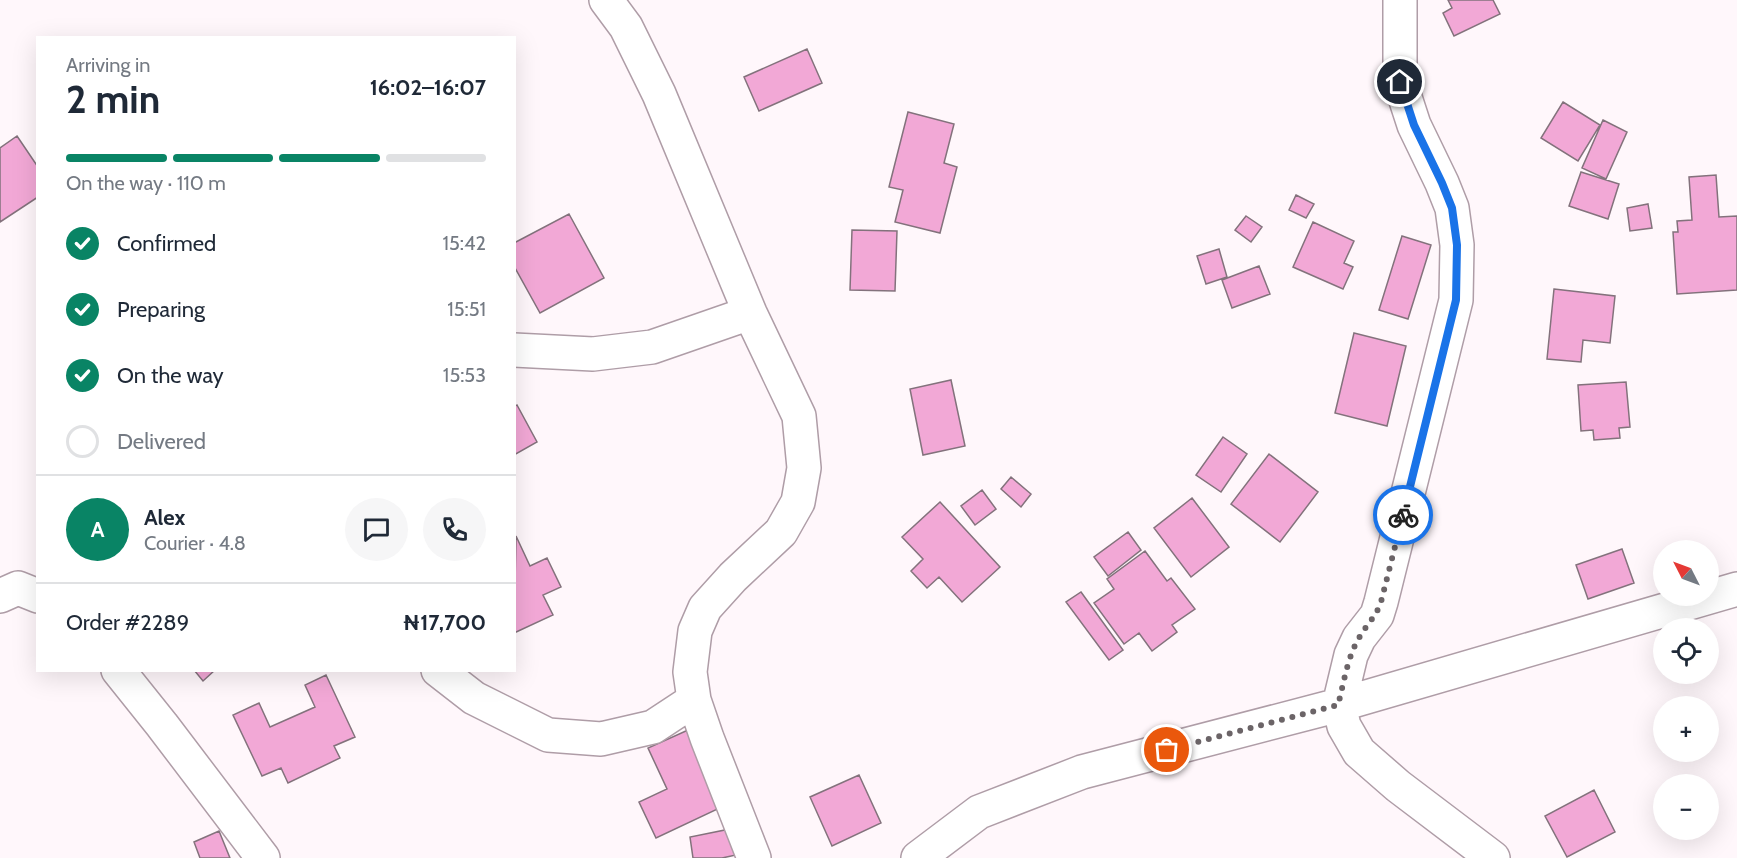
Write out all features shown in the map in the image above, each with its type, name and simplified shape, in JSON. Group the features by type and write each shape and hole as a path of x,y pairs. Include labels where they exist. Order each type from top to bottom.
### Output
{"street":[{"path":"606,0 626,27 659,94 750,313 799,416 804,468 798,502 781,532 733,577 705,608 695,631 690,672 694,699 707,738 754,858"},
{"path":"1400,0 1400,82 1414,125 1452,208 1457,245 1456,300 1381,602 1377,615 1359,638 1351,654 1338,705 1344,726 1359,752 1398,786 1493,858"},
{"path":"516,350 593,354 652,347 750,313"},
{"path":"0,596 18,588 36,595"},
{"path":"918,858 980,812 1082,772 1338,705 1737,589"},
{"path":"120,672 263,858"},
{"path":"441,672 474,698 548,735 601,740 653,727 694,699"}],"building":[{"path":"1448,0 1493,0 1500,14 1454,36 1443,13 1452,8"},
{"path":"807,49 822,83 759,111 744,77"},
{"path":"1563,102 1600,125 1578,161 1541,138"},
{"path":"908,112 954,124 944,163 957,167 940,233 895,222 903,190 889,187"},
{"path":"1603,120 1627,132 1606,179 1582,168"},
{"path":"17,136 36,164 36,198 0,222 0,148"},
{"path":"1581,172 1619,184 1608,219 1569,206"},
{"path":"1716,175 1719,217 1737,216 1737,290 1677,294 1673,232 1678,232 1677,221 1692,220 1689,177"},
{"path":"1296,195 1314,204 1306,218 1289,210"},
{"path":"1648,204 1652,228 1630,231 1627,208"},
{"path":"569,214 604,278 540,313 516,270 516,242"},
{"path":"1246,216 1262,227 1251,242 1235,230"},
{"path":"1313,222 1354,241 1344,263 1353,267 1343,289 1293,267"},
{"path":"852,230 897,231 895,291 850,290"},
{"path":"1402,236 1431,245 1408,319 1379,310"},
{"path":"1219,249 1227,277 1206,284 1197,256"},
{"path":"1259,266 1270,294 1232,308 1222,280"},
{"path":"1554,289 1615,296 1610,343 1583,340 1581,362 1547,359"},
{"path":"1354,333 1406,346 1387,426 1335,413"},
{"path":"951,380 965,446 923,455 910,389"},
{"path":"1626,382 1630,427 1619,428 1620,438 1594,440 1593,430 1581,431 1578,385"},
{"path":"516,406 537,442 516,454"},
{"path":"1223,437 1247,454 1221,492 1196,475"},
{"path":"1269,454 1318,492 1280,542 1231,504"},
{"path":"1011,477 1031,494 1021,507 1001,489"},
{"path":"982,490 996,509 975,525 961,506"},
{"path":"1192,498 1229,547 1191,577 1154,528"},
{"path":"940,502 1000,567 962,602 939,577 927,588 911,571 923,559 902,537"},
{"path":"1128,532 1141,550 1108,576 1094,557"},
{"path":"516,536 530,566 547,558 561,587 543,595 553,615 516,632"},
{"path":"1622,549 1634,583 1588,599 1576,565"},
{"path":"1145,551 1167,581 1171,578 1195,609 1172,625 1177,632 1152,651 1139,633 1124,644 1094,603 1114,589 1107,579"},
{"path":"1081,592 1123,650 1109,660 1066,602"},
{"path":"196,672 213,672 203,681"},
{"path":"326,675 355,737 334,746 340,758 288,783 281,768 262,776 233,715 259,703 270,727 315,707 305,685"},
{"path":"688,730 724,806 656,838 639,802 667,789 648,748"},
{"path":"859,775 881,823 832,846 810,797"},
{"path":"1594,790 1615,832 1567,857 1545,816"},
{"path":"730,829 736,855 722,858 693,858 690,837"},
{"path":"219,831 230,858 200,858 194,842"}],"way so far":[{"path":"1167,750 1338,705 1351,654 1359,638 1377,615 1403,515"}],"route":[{"path":"1400,82 1414,125 1452,208 1457,245 1456,300 1403,515"}]}
